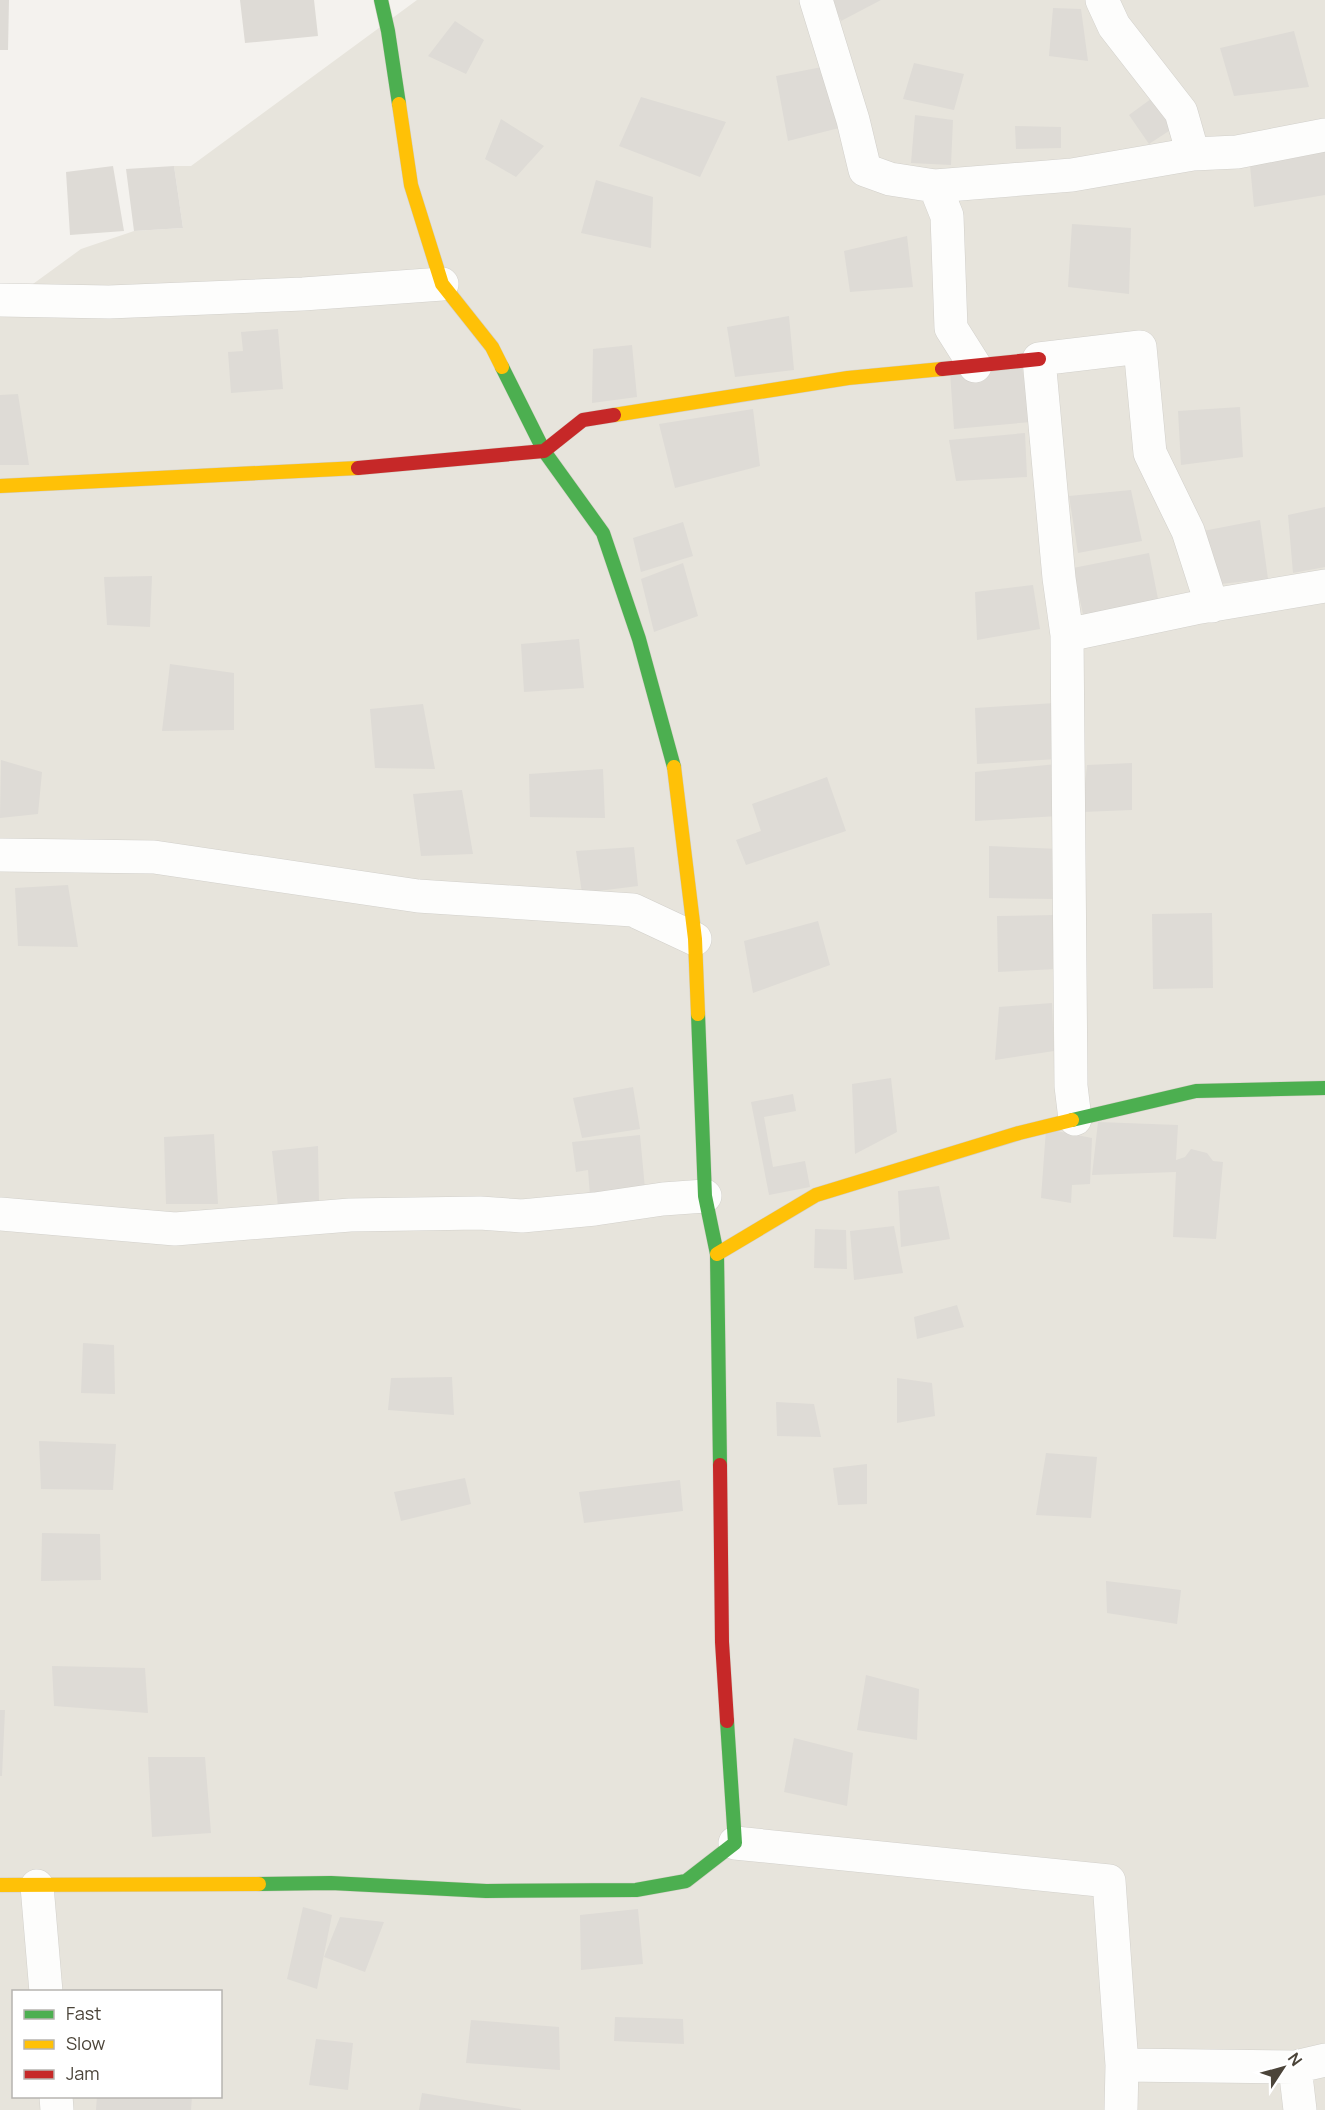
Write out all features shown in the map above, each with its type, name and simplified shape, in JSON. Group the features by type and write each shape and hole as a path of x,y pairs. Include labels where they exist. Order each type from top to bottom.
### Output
{"street":[{"path":"381,0 388,31 411,185 442,284 492,347 544,451 603,533 639,639 673,761 695,939 705,1196 717,1254 722,1642 735,1843"},
{"path":"816,0 853,120 865,170 890,178 935,186 1072,175 1193,154 1237,152 1325,135"},
{"path":"1102,0 1114,26 1181,111 1193,154"},
{"path":"935,186 947,216 951,328 975,366"},
{"path":"0,300 109,302 303,294 442,284"},
{"path":"0,486 360,468 544,451 584,420 848,378 1140,347 1150,453 1188,531 1212,606"},
{"path":"1039,359 1059,578 1067,634 1071,1086 1075,1119"},
{"path":"1067,634 1325,586"},
{"path":"0,855 154,857 418,896 633,910 695,939"},
{"path":"717,1254 816,1195 1019,1132 1196,1091 1325,1088"},
{"path":"0,1214 175,1229 350,1215 480,1213 522,1216 705,1196"},
{"path":"0,1885 37,1887 331,1883 486,1891 636,1890 686,1881 735,1843 1109,1881 1122,2065 1121,2110"},
{"path":"37,1887 46,1990"},
{"path":"1122,2065 1310,2063 1300,2110"}],"shaded area":[{"path":"417,0 1325,0 1325,2110 0,2110 0,308 81,249 134,231 183,228 174,166 191,166"}],"building":[{"path":"0,0 9,0 8,50 0,50"},
{"path":"240,0 314,0 318,36 245,43"},
{"path":"832,0 881,0 841,21"},
{"path":"1053,8 1081,9 1088,61 1049,56"},
{"path":"455,21 484,40 466,74 428,56"},
{"path":"1294,31 1309,87 1234,96 1220,48"},
{"path":"914,63 964,74 954,110 903,99"},
{"path":"822,67 839,128 788,141 776,76"},
{"path":"1155,96 1175,127 1149,144 1129,115"},
{"path":"641,97 726,122 700,177 619,146"},
{"path":"915,115 953,120 951,165 911,163"},
{"path":"501,119 544,146 516,177 485,159"},
{"path":"1015,126 1061,127 1061,148 1016,149"},
{"path":"1325,142 1325,195 1254,207 1249,155"},
{"path":"113,166 124,231 70,235 66,172"},
{"path":"174,166 183,228 134,231 126,169"},
{"path":"596,180 653,197 651,248 581,233"},
{"path":"1072,224 1131,228 1129,294 1068,287"},
{"path":"907,236 913,287 850,292 844,251"},
{"path":"789,316 794,370 735,377 727,327"},
{"path":"278,329 283,389 231,393 228,352 243,351 241,332"},
{"path":"632,345 637,397 592,403 593,349"},
{"path":"1022,367 1031,422 954,429 950,372"},
{"path":"18,394 29,465 0,465 0,395"},
{"path":"1240,407 1243,457 1181,465 1178,411"},
{"path":"753,409 760,466 675,488 659,424"},
{"path":"1025,433 1027,477 956,481 949,440"},
{"path":"1131,490 1142,541 1078,553 1069,496"},
{"path":"1325,507 1325,567 1293,573 1288,515"},
{"path":"1260,520 1268,579 1220,584 1203,531"},
{"path":"683,522 693,556 641,572 633,538"},
{"path":"1149,553 1159,604 1084,619 1073,568"},
{"path":"683,563 698,616 654,632 641,579"},
{"path":"152,576 150,627 107,625 104,577"},
{"path":"1033,585 1040,629 977,640 975,592"},
{"path":"579,639 584,688 524,692 521,644"},
{"path":"170,664 234,673 234,730 162,731"},
{"path":"1055,703 1057,759 977,764 975,708"},
{"path":"423,704 435,769 375,768 370,709"},
{"path":"1,760 42,772 38,814 0,818"},
{"path":"1132,763 1132,810 1082,812 1087,765"},
{"path":"1057,764 1059,816 975,821 975,772"},
{"path":"603,769 605,818 530,817 529,774"},
{"path":"827,777 846,831 746,865 736,840 761,831 752,804"},
{"path":"462,790 473,854 421,856 413,794"},
{"path":"989,846 1061,849 1058,899 989,898"},
{"path":"634,847 638,886 582,893 576,851"},
{"path":"68,885 78,947 18,946 15,888"},
{"path":"1212,913 1213,988 1153,989 1152,914"},
{"path":"1056,915 1057,969 998,972 997,916"},
{"path":"818,921 830,965 753,993 744,941"},
{"path":"1052,1003 1054,1051 995,1060 999,1007"},
{"path":"891,1078 897,1132 855,1154 852,1084"},
{"path":"633,1087 640,1129 582,1138 573,1098"},
{"path":"793,1094 796,1111 764,1117 773,1167 805,1161 810,1187 769,1195 751,1102"},
{"path":"1098,1122 1178,1125 1176,1160 1185,1157 1191,1149 1207,1153 1213,1161 1223,1162 1216,1239 1173,1237 1176,1172 1092,1175"},
{"path":"1046,1129 1092,1138 1090,1184 1072,1185 1071,1203 1041,1198"},
{"path":"214,1134 218,1204 166,1204 164,1137"},
{"path":"640,1135 645,1189 590,1196 588,1170 576,1172 572,1142"},
{"path":"318,1146 319,1203 278,1206 272,1151"},
{"path":"939,1186 950,1239 901,1247 898,1191"},
{"path":"894,1226 903,1273 854,1280 850,1231"},
{"path":"815,1229 846,1230 847,1269 814,1268"},
{"path":"957,1305 964,1327 917,1339 914,1317"},
{"path":"83,1343 114,1345 115,1394 81,1393"},
{"path":"452,1377 454,1415 388,1410 391,1378"},
{"path":"897,1378 932,1383 935,1416 897,1423"},
{"path":"776,1402 814,1404 821,1437 777,1436"},
{"path":"39,1441 116,1444 113,1490 41,1489"},
{"path":"1046,1453 1097,1457 1091,1518 1036,1515"},
{"path":"867,1464 867,1504 838,1505 833,1468"},
{"path":"465,1478 471,1504 401,1521 394,1492"},
{"path":"680,1480 683,1511 584,1523 579,1492"},
{"path":"42,1533 100,1534 101,1580 41,1581"},
{"path":"1106,1581 1181,1590 1177,1624 1107,1613"},
{"path":"52,1666 145,1668 148,1713 54,1706"},
{"path":"866,1675 919,1689 917,1740 857,1730"},
{"path":"0,1710 5,1710 2,1776 0,1776"},
{"path":"794,1738 853,1753 847,1806 784,1792"},
{"path":"148,1757 205,1757 211,1833 152,1837"},
{"path":"303,1907 332,1915 317,1989 287,1979"},
{"path":"638,1909 643,1964 581,1970 580,1915"},
{"path":"340,1917 384,1922 365,1972 324,1957"},
{"path":"615,2017 683,2019 684,2044 614,2041"},
{"path":"471,2020 559,2027 560,2070 466,2063"},
{"path":"316,2039 353,2043 348,2090 309,2085"},
{"path":"422,2093 521,2109 521,2110 419,2110"},
{"path":"97,2098 192,2098 191,2110 96,2110"}],"traffic: fast":[{"path":"381,0 399,104"},
{"path":"502,367 544,451 603,533 639,639 674,767"},
{"path":"698,1014 705,1196 717,1254 720,1465"},
{"path":"1072,1120 1196,1091 1325,1088"},
{"path":"259,1884 331,1883 486,1891 636,1890 686,1881 735,1843 727,1721"}],"traffic: slow":[{"path":"399,104 411,185 442,284 492,347 502,367"},
{"path":"614,415 848,378 942,369"},
{"path":"0,486 358,468"},
{"path":"674,767 695,939 698,1014"},
{"path":"717,1254 816,1195 1019,1133 1072,1120"},
{"path":"0,1885 259,1884"}],"traffic: jam":[{"path":"942,369 1039,359"},
{"path":"358,468 544,451 583,420 614,415"},
{"path":"720,1465 722,1642 727,1721"}]}
